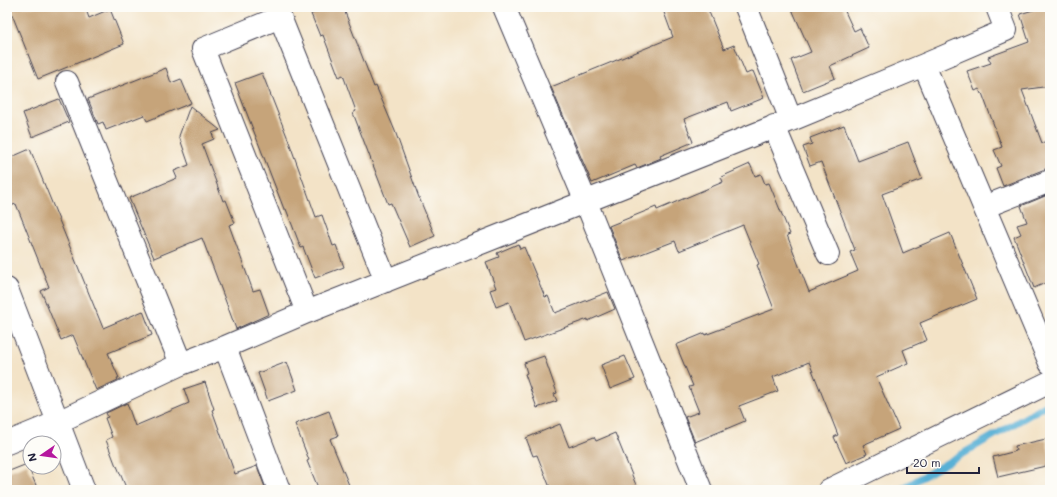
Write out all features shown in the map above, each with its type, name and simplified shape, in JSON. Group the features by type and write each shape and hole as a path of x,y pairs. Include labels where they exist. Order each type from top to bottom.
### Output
{"street":[{"path":"504,7 586,202 701,490"},
{"path":"746,7 783,123 828,254"},
{"path":"7,443 58,422 181,364 307,312 783,123 1006,30 997,7"},
{"path":"307,312 203,49 280,17 386,281"},
{"path":"924,65 1050,363"},
{"path":"67,82 181,364"},
{"path":"984,207 1050,181"},
{"path":"7,289 84,490"},
{"path":"225,347 279,490"},
{"path":"829,490 1050,382"}],"building":[{"path":"9,7 85,7 89,18 110,9 124,44 38,79"},
{"path":"328,7 343,7 374,87 376,86 395,131 418,195 435,236 410,247 391,203 388,204 353,113 356,111 343,75 339,77 323,35 320,36 311,14"},
{"path":"662,7 707,7 724,49 734,45 746,74 753,71 764,98 731,111 728,102 684,119 693,142 637,168 635,165 592,183 551,87 673,37"},
{"path":"791,7 843,7 854,31 860,28 869,48 830,66 835,78 803,91 791,60 811,52"},
{"path":"1043,7 1050,7 1050,86 1022,90 1042,143 1050,139 1050,169 1045,169 1003,186 996,168 1001,166 994,150 1002,147 982,93 981,94 979,89 975,91 967,71 991,63 988,57 1029,42 1020,14"},
{"path":"166,68 171,83 181,79 191,103 147,121 144,115 106,130 103,122 98,124 88,99"},
{"path":"262,73 316,217 322,215 333,246 336,245 344,267 315,278 303,247 301,248 286,209 284,209 235,83"},
{"path":"59,99 69,122 32,137 23,113"},
{"path":"190,106 220,130 212,133 214,139 202,144 223,201 226,200 235,223 229,225 253,291 260,289 269,314 236,329 202,238 154,258 129,198 177,178 174,171 189,165 179,136"},
{"path":"844,125 858,161 908,142 922,179 882,194 903,253 950,233 977,299 920,323 927,340 903,350 908,363 876,377 899,429 863,445 867,454 846,463 834,437 838,435 809,362 773,377 778,391 739,406 745,421 695,442 685,417 699,412 689,387 693,386 676,345 705,333 705,335 774,309 757,265 759,264 743,225 679,251 675,241 623,261 609,226 656,207 657,210 723,182 721,177 750,164 755,176 761,174 765,184 769,183 790,234 787,235 809,292 858,271 850,252 855,250 821,162 810,166 803,147 812,144 810,138"},
{"path":"30,149 103,328 143,311 152,335 108,353 119,378 117,378 118,380 96,390 73,335 61,340 41,291 49,287 16,204 7,207 7,159"},
{"path":"1050,194 1050,281 1034,288 1014,237 1021,234 1017,225 1027,222 1021,206"},
{"path":"518,244 520,249 524,247 545,297 548,296 555,313 608,292 615,309 588,321 588,319 524,342 509,302 496,307 490,290 496,288 486,262 499,257 497,253"},
{"path":"544,356 557,393 554,394 557,401 537,408 525,374 527,373 524,363"},
{"path":"625,356 635,379 610,389 601,365"},
{"path":"287,362 297,390 268,401 258,373"},
{"path":"205,382 214,409 212,410 235,474 257,466 266,490 127,490 106,440 112,437 105,418 108,417 106,413 127,403 135,426 189,403 184,389"},
{"path":"329,411 338,436 330,439 351,490 319,490 307,461 309,460 295,424"},
{"path":"560,424 569,447 594,437 596,441 615,433 638,490 551,490 537,455 533,456 526,438"},
{"path":"1046,439 1050,457 1050,465 998,477 993,457 1016,451 1015,446"},
{"path":"22,466 22,475 32,475 38,490 7,490 7,472"}],"waterway":[{"path":"900,490 1050,403"}]}
